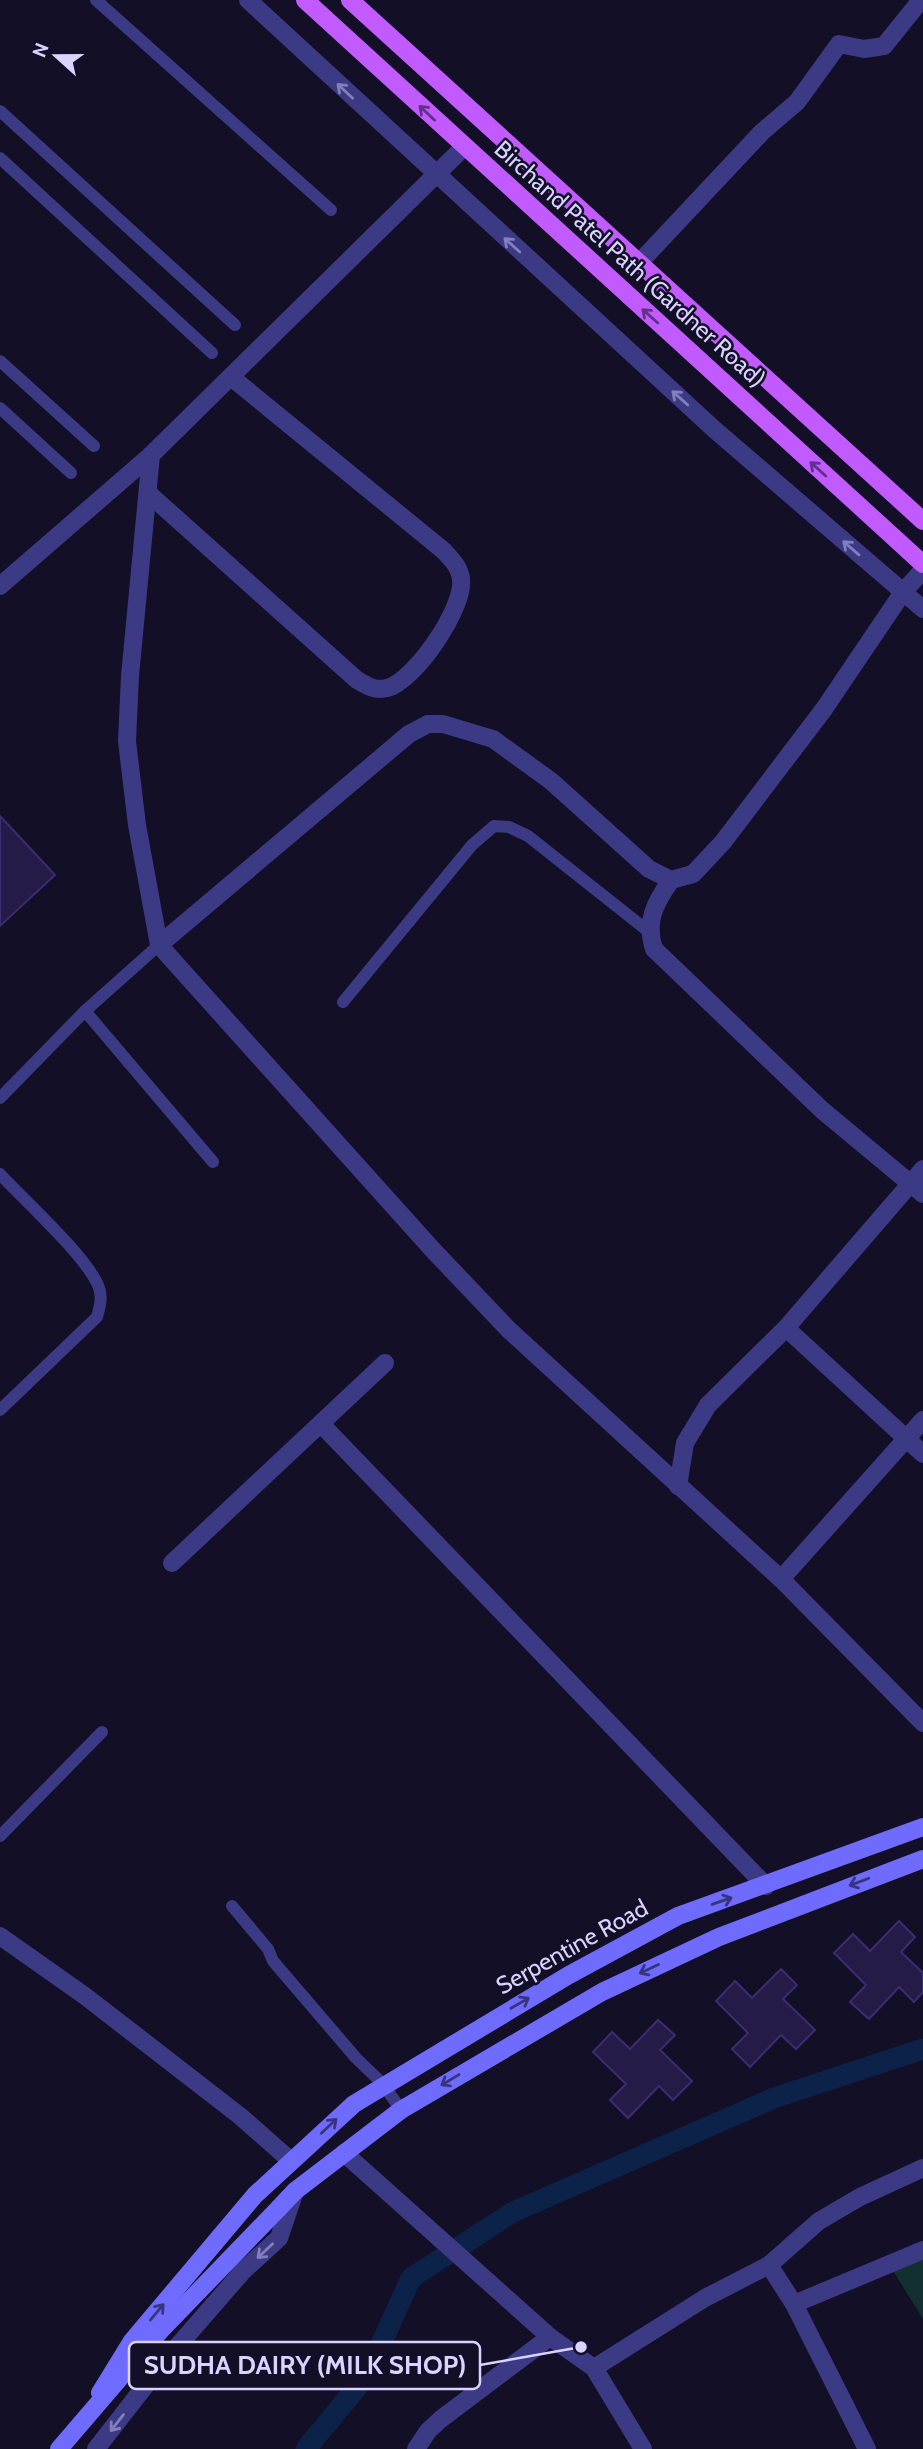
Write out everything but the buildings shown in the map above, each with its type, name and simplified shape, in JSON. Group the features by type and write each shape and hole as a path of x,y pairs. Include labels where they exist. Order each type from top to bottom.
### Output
{"main road":[{"name":"Birchand Patel Path (Gardner Road)","path":"306,0 923,564"},
{"name":"Birchand Patel Path (Gardner Road)","path":"350,0 923,521"},
{"name":"Serpentine Road","path":"64,2449 132,2341 255,2195 354,2104 469,2033 678,1916 923,1827"},
{"path":"59,2449 162,2329 295,2191 401,2110 582,2003 719,1937 923,1859"},
{"path":"569,1975 582,2003"},
{"path":"469,2033 486,2059"}],"street":[{"path":"248,0 715,430 923,609"},
{"path":"639,263 762,132 797,102 839,44 864,49 884,46 922,0"},
{"path":"0,586 151,455 464,147"},
{"path":"148,493 371,689 387,688 406,679 419,664 457,602 461,578 456,565 444,551 231,377"},
{"path":"151,455 130,676 127,741 137,825 159,945 492,1313 541,1362 781,1579 923,1723"},
{"path":"916,1189 822,1110 696,991 654,949 648,931 654,905 671,880 694,874 723,842 824,709 903,593 923,570"},
{"path":"159,945 409,734 428,724 471,730 501,744 551,782 632,857 671,880"},
{"path":"678,1486 685,1443 695,1424 732,1379 786,1328 916,1189 923,1169"},
{"path":"786,1328 923,1454"},
{"path":"172,1563 385,1363"},
{"path":"781,1579 923,1420"},
{"path":"321,1424 766,1886"},
{"path":"0,1936 85,1996 240,2116 285,2167"},
{"path":"344,2153 551,2337 594,2368 643,2449"},
{"path":"594,2368 705,2298 769,2265 819,2221 860,2197 923,2168"},
{"path":"96,2449 243,2271 279,2238 295,2191"},
{"path":"794,2304 923,2250"},
{"path":"769,2265 794,2304 867,2449"},
{"path":"416,2449 428,2431 441,2419 551,2337"}],"lane":[{"path":"96,0 331,210"},
{"path":"0,111 234,325"},
{"path":"0,158 212,353"},
{"path":"0,360 94,446"},
{"path":"0,408 71,473"},
{"path":"343,1002 472,845 494,826 509,827 528,836 648,931"},
{"path":"0,1098 85,1011 159,945"},
{"path":"85,1011 213,1162"},
{"path":"0,1410 97,1317 101,1303 99,1286 82,1262 3,1183"},
{"path":"0,1836 102,1732"},
{"path":"232,1906 268,1949 273,1961 356,2058 383,2084 401,2110"}],"green space":[{"path":"923,2259 923,2319 892,2269"}],"waterway":[{"path":"306,2449 367,2375 411,2278 513,2212 774,2098 923,2049"}],"place":[{"name":"SUDHA DAIRY (MILK SHOP)","path":"581,2347"}]}
